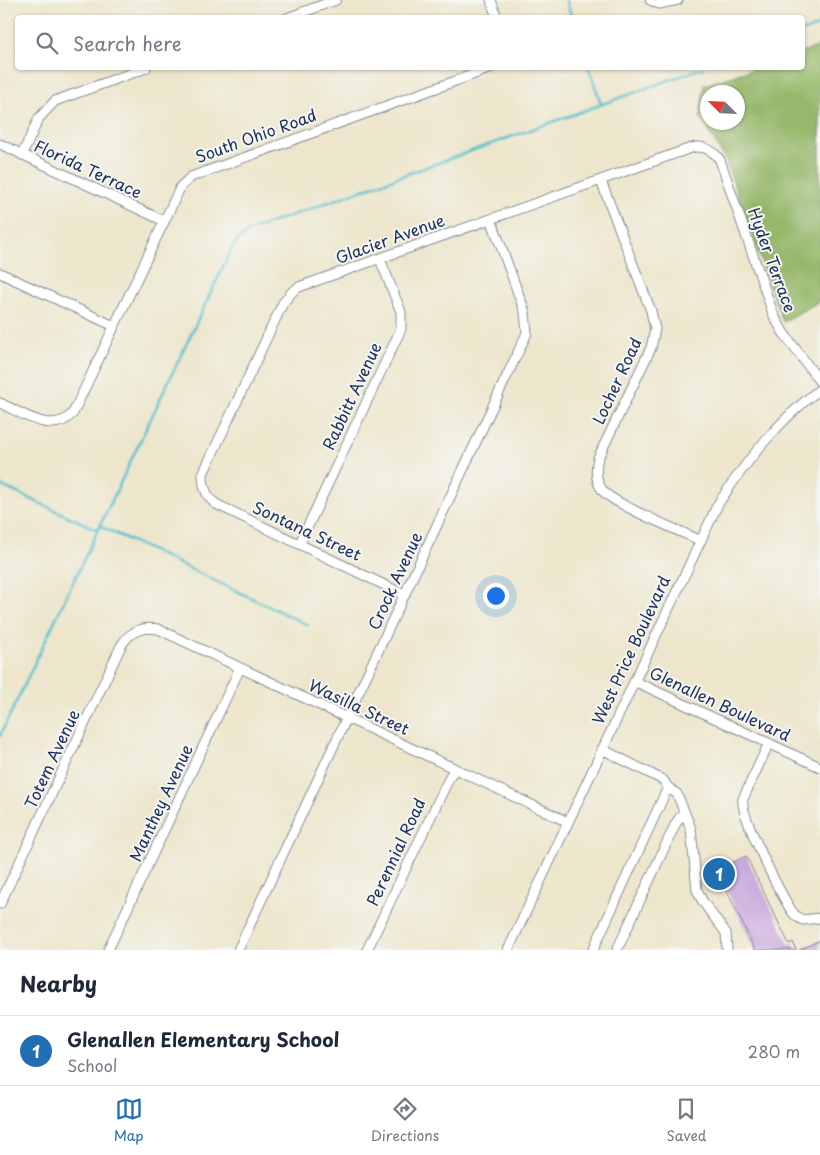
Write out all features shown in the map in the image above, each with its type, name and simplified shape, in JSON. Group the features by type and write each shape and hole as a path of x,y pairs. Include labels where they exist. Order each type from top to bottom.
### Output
{"street":[{"path":"295,15 336,0"},
{"path":"491,0 496,15"},
{"path":"651,0 659,4 678,0"},
{"path":"22,155 39,118 55,101 140,70"},
{"name":"South Ohio Road","path":"0,403 41,422 58,422 74,413 181,186 198,173 485,70"},
{"name":"Florida Terrace","path":"0,144 164,221"},
{"name":"Glacier Avenue","path":"204,486 203,474 287,297 299,287 691,148 703,148"},
{"name":"Hyder Terrace","path":"703,148 713,152 720,160 774,316 783,332 820,382"},
{"name":"Locher Road","path":"600,181 652,311 655,329 651,348 598,458 596,473 598,482 611,499 699,540"},
{"name":"Crock Avenue","path":"238,950 527,333 525,312 491,219"},
{"name":"Rabbitt Avenue","path":"300,543 401,329 401,312 380,259"},
{"path":"0,273 114,326"},
{"name":"West Price Boulevard","path":"508,950 699,540 718,504 755,451 789,415 820,389"},
{"name":"Sontana Street","path":"204,486 207,494 216,504 405,595"},
{"name":"Wasilla Street","path":"136,631 146,628 158,629 568,822"},
{"name":"Totem Avenue","path":"0,904 121,646 129,635 136,631"},
{"name":"Manthey Avenue","path":"108,950 240,668"},
{"name":"Glenallen Boulevard","path":"634,681 820,767"},
{"path":"769,743 743,799 742,807 759,848 792,912 803,920 820,918"},
{"path":"602,749 662,780 677,794 691,829 697,890 703,902 726,933 727,950"},
{"name":"Perennial Road","path":"367,950 454,768"},
{"path":"593,950 668,787"},
{"path":"617,950 676,823 684,811"}],"green space":[{"path":"820,46 820,301 783,322 725,159 708,130 745,130 745,85 704,85 751,70 805,70 805,51"}],"building":[{"path":"746,856 789,944 793,942 796,950 755,950 717,870"},
{"path":"820,940 820,950 800,950"}],"waterway":[{"path":"566,0 571,15"},
{"path":"805,31 820,25"},
{"path":"590,70 601,104"},
{"path":"0,736 231,250 238,240 251,230 697,70"},
{"path":"0,485 98,530"},
{"path":"100,526 308,625"}],"place":[{"name":"Glenallen Elementary School","path":"719,874"}]}
